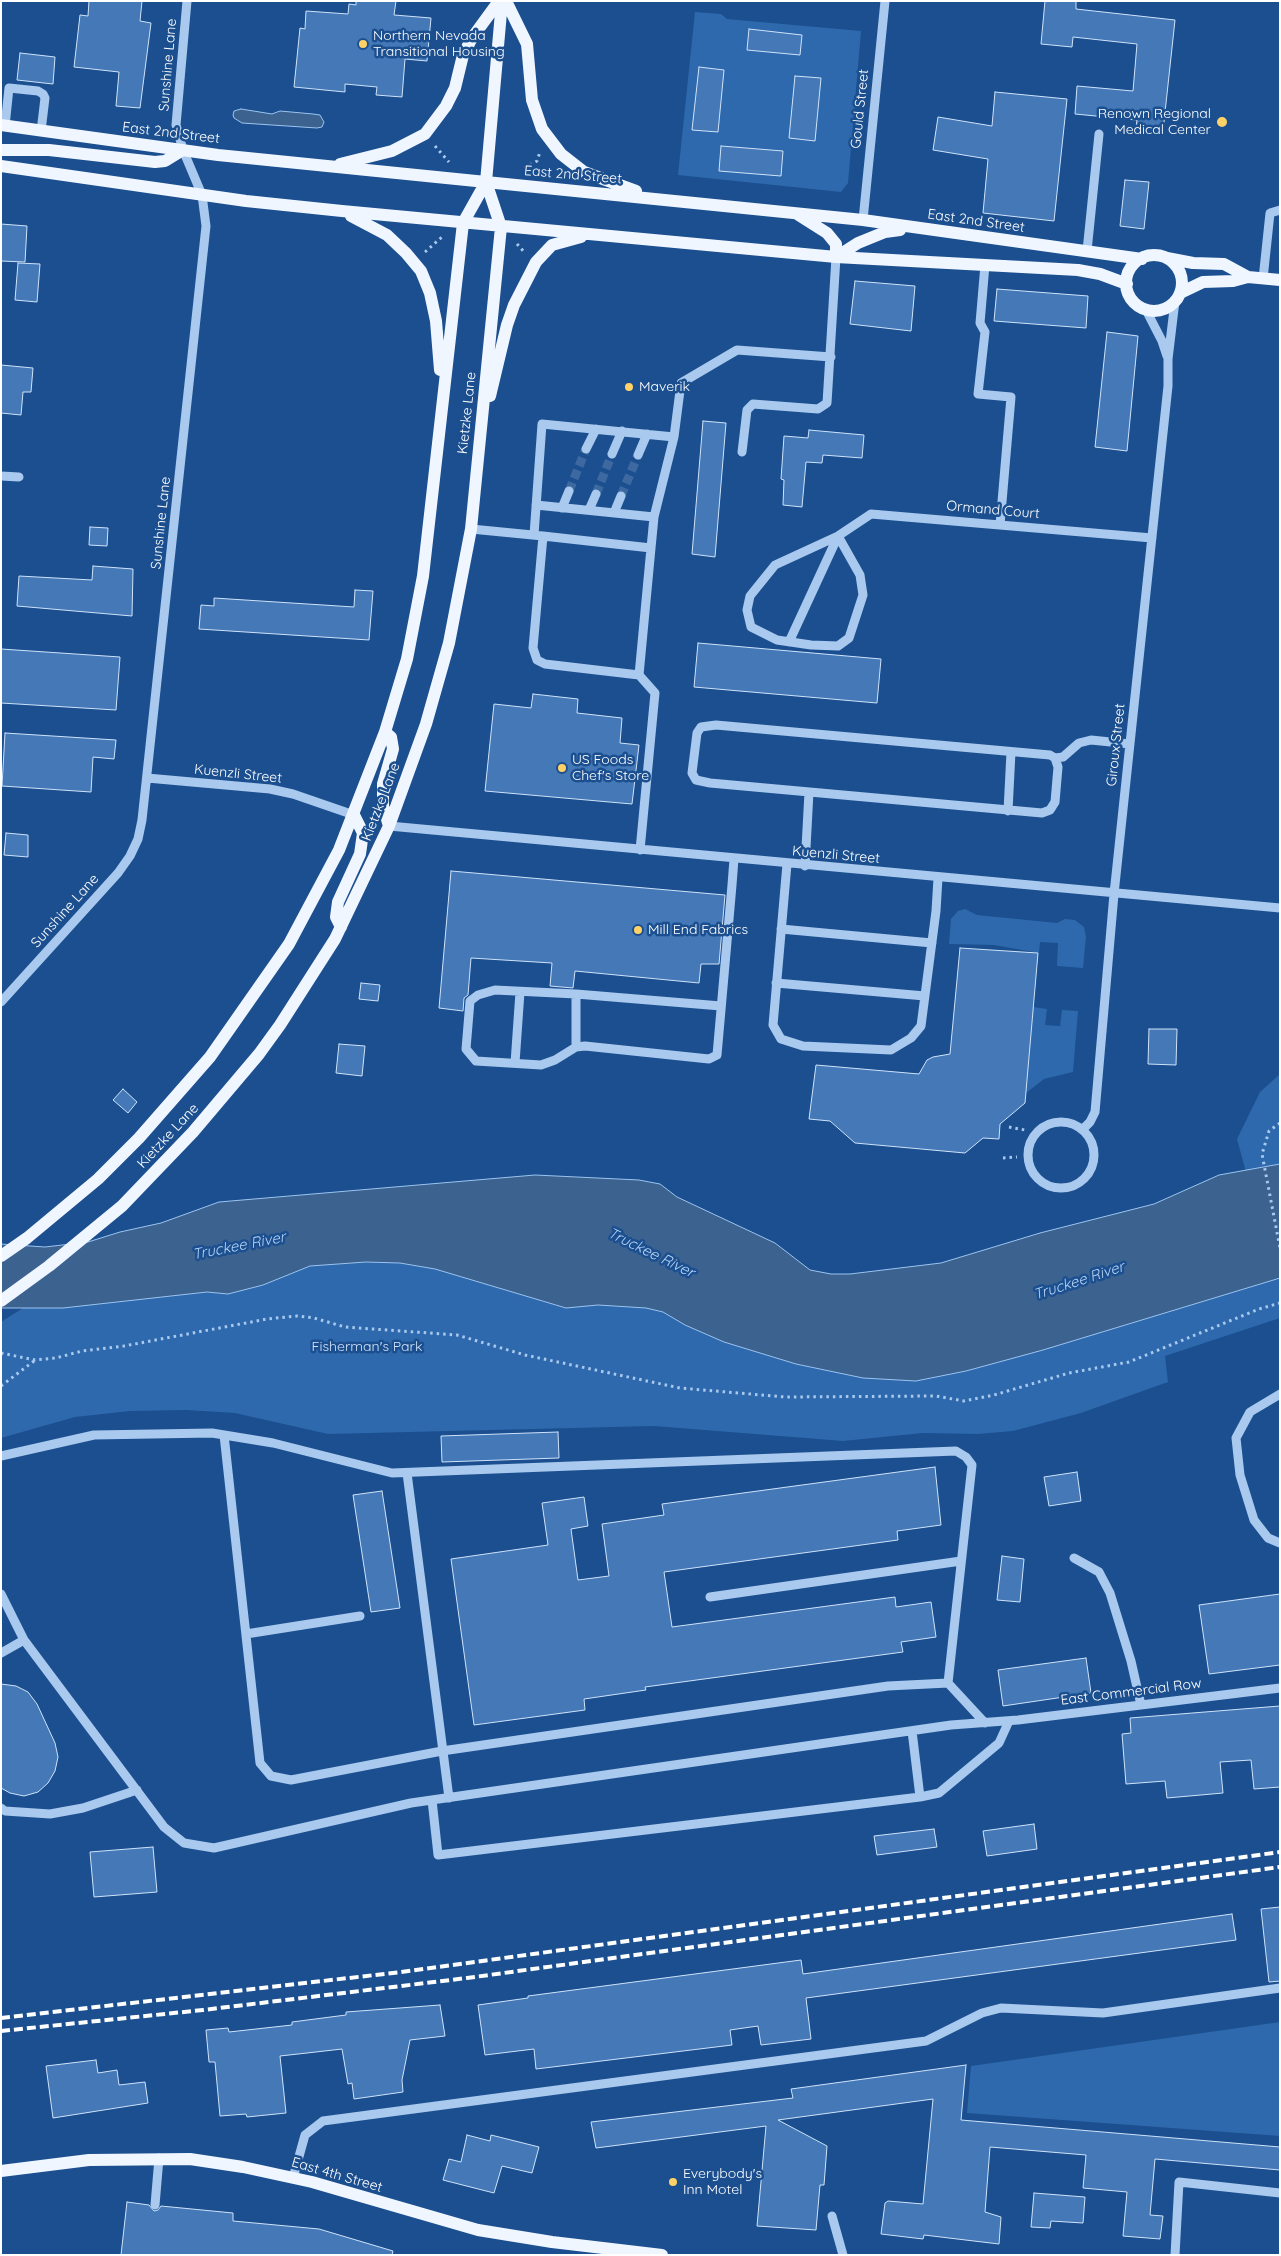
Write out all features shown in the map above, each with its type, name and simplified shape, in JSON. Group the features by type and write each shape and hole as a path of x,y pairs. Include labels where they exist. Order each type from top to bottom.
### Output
{"main road":[{"path":"327,166 392,151 425,134 446,106 455,88 463,55 472,38 502,1 527,44 532,100 542,129 551,142 561,154 584,172 655,198"},
{"name":"Kietzke Lane","path":"1,1301 96,1229 145,1182 215,1107 259,1054 317,969 340,927 389,826 423,732 450,644 471,529 501,227 486,182 502,1"},
{"name":"East 2nd Street","path":"3,126 183,150 327,166 863,220 1142,259"},
{"path":"1,150 49,150 155,162 170,159 183,150"},
{"path":"1,166 202,195 342,211 836,257 1078,270 1100,274 1127,284"},
{"name":"Kietzke Lane","path":"1,1256 34,1232 98,1179 190,1082 241,1016 289,944 325,878 354,815 385,732 407,660 425,556 463,223 486,182"},
{"path":"342,211 387,235 406,253 421,272 430,293 436,322 443,403"},
{"path":"795,213 827,233 836,244 836,257"},
{"path":"836,257 858,243 885,232 922,228"},
{"path":"480,434 507,325 514,305 536,262 552,245 591,235"},
{"path":"1248,277 1224,264 1193,263 1156,256 1142,259 1130,269 1127,284 1131,299 1146,310 1157,311 1167,308 1178,297 1203,282 1228,281 1248,277 1280,280"},
{"path":"1166,258 1174,264 1180,273 1182,283 1178,297"},
{"path":"385,732 391,737 393,748 383,784 383,806 389,826"},
{"path":"340,927 336,917 338,902 360,854 363,834 354,815"},
{"name":"East 4th Street","path":"1,2171 89,2160 190,2159 244,2167 293,2178 478,2230 552,2242 662,2255"}],"street":[{"name":"Sunshine Lane","path":"1,1002 118,873 130,856 138,839 142,820 206,226 202,195 179,138 176,112 187,1"},
{"name":"Gould Street","path":"863,220 885,1"},
{"path":"3,126 9,88 38,91 45,98 41,131"},
{"path":"1087,251 1099,134"},
{"path":"1263,279 1270,213 1280,210"},
{"path":"742,452 747,410 753,404 818,409 827,403 836,257"},
{"path":"986,266 980,323 985,332 978,394 1011,397 1000,525"},
{"name":"Giroux Street","path":"1083,1129 1090,1122 1095,1112 1114,894 1168,386 1168,359 1178,297"},
{"name":"Giroux Street","path":"1146,310 1162,341 1168,359"},
{"path":"639,675 654,517 674,437 681,383 737,350 831,357"},
{"path":"640,850 655,693 639,675 545,664 537,660 534,648 538,535 536,505 542,424 674,437"},
{"path":"586,448 596,429"},
{"path":"612,454 622,431"},
{"path":"638,455 647,434"},
{"path":"1,476 19,477"},
{"path":"562,508 568,491"},
{"path":"589,510 596,494"},
{"path":"614,513 621,496"},
{"path":"536,505 654,517"},
{"name":"Ormand Court","path":"789,642 777,640 751,627 747,610 750,596 775,565 838,536 871,514 1152,538"},
{"path":"471,529 651,548"},
{"path":"838,536 860,575 862,595 848,638 838,646 789,642 838,536"},
{"path":"1055,758 1058,767 1055,802 1050,810 1042,813 710,783 696,780 692,772 697,733 701,727 716,725 1050,755 1055,758 1063,757 1079,743 1092,740 1130,744"},
{"path":"1008,810 1011,752"},
{"name":"Kuenzli Street","path":"147,778 270,789 293,794 354,815"},
{"path":"805,866 810,792"},
{"name":"Kuenzli Street","path":"389,826 805,866 1280,908"},
{"path":"721,1006 576,994 496,990 478,995 470,1001 466,1049 476,1060 541,1065 555,1060 576,1047 585,1046 709,1059 716,1055 721,1006 734,859"},
{"path":"787,864 773,1025 776,1034 781,1039 803,1046 891,1050 911,1038 921,1026 938,878"},
{"path":"782,929 932,943"},
{"path":"776,983 925,996"},
{"path":"515,1063 520,992"},
{"path":"576,994 576,1047"},
{"path":"1067,1122 1083,1129 1095,1153 1093,1167 1084,1180 1072,1187 1058,1189 1045,1185 1034,1175 1027,1160 1028,1148 1036,1132 1050,1123 1067,1122"},
{"path":"1280,1394 1250,1412 1236,1438 1240,1475 1254,1520 1268,1538 1280,1543"},
{"path":"1,1456 94,1435 212,1433 273,1443 392,1473 956,1451 966,1457 972,1465 948,1683 985,1723"},
{"path":"224,1435 260,1763 271,1776 291,1780 442,1751 888,1686 948,1683"},
{"path":"406,1473 449,1798"},
{"path":"1074,1558 1099,1572 1110,1593 1131,1661 1140,1705"},
{"path":"710,1597 962,1561"},
{"name":"East Commercial Row","path":"1,1594 24,1640 164,1827 184,1843 214,1848 432,1800 912,1731 1280,1688"},
{"path":"246,1634 360,1616"},
{"path":"1,1653 24,1640"},
{"path":"432,1800 438,1855 920,1797 939,1792 999,1743 1008,1721"},
{"path":"912,1731 920,1797"},
{"path":"1,1808 5,1811 50,1814 83,1808 137,1790"},
{"path":"293,2178 305,2135 323,2121 926,2041 982,2013 1001,2008 1103,2013 1280,1988"},
{"path":"154,2205 160,2158"},
{"path":"1175,2255 1180,2182 1280,2193"},
{"path":"832,2216 843,2255"}],"path":[{"path":"430,141 449,162"},
{"path":"524,168 538,161 541,149"},
{"path":"419,258 442,238"},
{"path":"1280,1123 1269,1131 1262,1154 1280,1248"},
{"path":"1009,1127 1025,1130"},
{"path":"1003,1158 1017,1157"},
{"path":"1,1354 35,1360 56,1358 82,1351 200,1333 267,1319 297,1316 314,1318 345,1327 457,1335 525,1355 680,1388 785,1397 936,1396 964,1401 1012,1391 1069,1374 1129,1362 1259,1309 1280,1303"},
{"path":"1,1386 35,1360"}],"green space":[{"path":"695,12 721,14 727,19 861,31 848,183 841,192 678,175"},
{"path":"965,909 977,915 1057,923 1065,919 1075,920 1084,927 1086,937 1083,968 1057,966 1058,943 1040,942 1039,953 994,945 949,944 951,919 958,911"},
{"path":"1033,1007 1047,1009 1045,1025 1060,1026 1062,1010 1078,1011 1073,1072 1044,1079 1026,1093"},
{"path":"1280,1074 1280,1164 1246,1172 1237,1139 1260,1092"},
{"name":"Fisherman's Park","path":"366,1262 400,1263 435,1269 566,1308 598,1305 647,1308 663,1312 685,1325 796,1364 863,1378 886,1378 1043,1350 1280,1278 1280,1318 1165,1356 1168,1382 1081,1413 1013,1431 978,1434 923,1433 843,1441 654,1426 328,1434 235,1413 186,1410 130,1411 75,1417 1,1438 1,1322 23,1308 63,1308 207,1292 228,1294 263,1285 310,1266"},
{"path":"1280,2022 1280,2136 967,2113 971,2066"}],"water":[{"path":"241,109 272,114 280,111 320,115 324,122 322,127 317,128 242,123 234,118 233,115 234,111"},
{"name":"Truckee River","path":"1280,1164 1280,1278 1043,1350 966,1371 916,1381 863,1378 796,1364 724,1342 685,1325 663,1312 646,1308 598,1305 566,1308 435,1269 400,1263 366,1262 310,1266 263,1285 228,1294 207,1292 63,1308 1,1308 1,1244 45,1247 88,1242 120,1232 161,1223 219,1202 535,1175 639,1180 660,1184 677,1197 775,1243 810,1270 831,1274 850,1274 941,1263 1040,1233 1154,1204 1219,1175"}],"building":[{"path":"89,1 142,1 140,21 151,23 140,108 116,106 119,72 74,67 80,15 88,16"},
{"name":"Northern Nevada Transitional Housing","path":"356,1 396,1 394,15 431,18 427,61 405,59 402,97 376,95 377,87 345,84 345,92 294,87 300,28 305,29 306,11 348,14 349,4 356,5"},
{"path":"1045,1 1076,1 1076,9 1175,20 1163,131 1136,128 1137,120 1075,114 1077,86 1133,91 1137,44 1073,37 1072,47 1041,44"},
{"path":"749,29 802,35 800,55 747,50"},
{"path":"20,53 55,57 53,84 17,80"},
{"path":"699,67 724,70 718,132 692,130"},
{"path":"795,76 821,78 815,141 789,138"},
{"path":"995,92 1067,99 1054,221 983,213 988,159 933,150 938,117 992,126"},
{"path":"721,146 783,151 781,176 719,171"},
{"path":"1125,180 1149,182 1144,229 1120,226"},
{"path":"1,224 27,226 25,262 1,261"},
{"path":"18,263 40,264 37,302 15,300"},
{"path":"855,281 915,286 911,331 850,324"},
{"path":"997,289 1088,296 1086,328 994,321"},
{"path":"1107,332 1138,336 1127,451 1095,447"},
{"path":"1,365 33,368 31,392 23,392 21,415 1,413"},
{"path":"703,421 726,423 715,557 692,554"},
{"path":"809,430 864,435 862,458 823,455 822,463 806,462 802,507 783,505 784,480 781,479 784,436 808,438"},
{"path":"90,527 108,528 107,546 89,545"},
{"path":"93,566 133,569 132,616 17,606 19,576 92,580"},
{"path":"355,590 373,591 369,640 199,629 201,605 214,606 214,598 354,607"},
{"path":"698,643 881,659 877,703 694,687"},
{"path":"1,649 120,657 116,710 1,703"},
{"name":"US Foods Chef's Store","path":"533,694 578,699 577,713 622,718 620,743 639,745 632,804 485,791 494,704 531,708"},
{"path":"5,733 116,740 114,759 93,757 91,792 2,786"},
{"path":"6,833 28,835 28,857 4,855"},
{"path":"451,871 725,895 719,964 701,964 699,983 575,971 573,988 550,986 552,963 471,958 468,995 464,998 463,1011 439,1008"},
{"path":"960,948 1038,953 1025,1103 1000,1124 999,1139 983,1138 965,1153 855,1143 830,1121 809,1119 816,1065 919,1074 927,1060 950,1054"},
{"path":"361,983 380,985 378,1001 359,999"},
{"path":"1149,1029 1177,1029 1176,1065 1148,1064"},
{"path":"339,1044 365,1046 362,1076 336,1073"},
{"path":"123,1089 137,1102 128,1113 113,1100"},
{"path":"558,1432 559,1458 442,1462 441,1436"},
{"path":"935,1467 941,1525 897,1531 898,1540 664,1572 672,1627 895,1597 896,1607 931,1602 936,1637 901,1642 903,1652 645,1687 646,1690 584,1699 585,1710 474,1725 451,1559 548,1545 542,1503 584,1497 588,1526 571,1529 578,1580 609,1576 602,1524 664,1515 662,1504"},
{"path":"1077,1472 1081,1501 1049,1506 1044,1477"},
{"path":"382,1491 400,1608 371,1612 353,1495"},
{"path":"1002,1556 1024,1559 1020,1602 997,1600"},
{"path":"1280,1594 1280,1665 1209,1674 1199,1605"},
{"path":"1086,1658 1091,1693 1003,1706 998,1670"},
{"path":"1,1684 16,1686 28,1692 37,1704 55,1743 58,1757 55,1771 48,1783 38,1792 24,1796 10,1793 1,1788"},
{"path":"1280,1706 1280,1787 1254,1789 1251,1760 1220,1762 1223,1793 1167,1798 1165,1781 1126,1784 1122,1734 1131,1733 1130,1718"},
{"path":"1034,1824 1037,1849 987,1856 983,1831"},
{"path":"934,1829 937,1847 877,1855 874,1836"},
{"path":"153,1847 157,1892 94,1897 90,1852"},
{"path":"1280,1907 1280,1981 1269,1982 1261,1909"},
{"path":"1232,1914 1236,1940 806,1998 811,2039 761,2045 758,2026 730,2030 732,2045 536,2069 534,2049 485,2055 478,2005 528,1998 528,1996 801,1960 803,1974"},
{"path":"440,2005 445,2036 410,2040 402,2080 403,2092 354,2099 352,2083 348,2084 342,2049 280,2056 286,2113 247,2117 246,2114 220,2116 215,2062 209,2062 206,2030 228,2028 229,2032 292,2025 292,2022 346,2015 346,2012"},
{"path":"96,2060 98,2073 117,2070 119,2085 145,2082 148,2103 53,2118 46,2066"},
{"path":"966,2065 961,2120 1280,2147 1280,2170 1155,2159 1150,2215 1163,2216 1160,2239 1123,2236 1127,2192 1083,2188 1086,2155 990,2147 985,2212 1001,2217 999,2244 924,2235 923,2239 881,2234 885,2203 888,2201 923,2204 933,2099 778,2120 827,2146 824,2185 820,2185 816,2230 757,2226 766,2126 596,2148 591,2122 793,2098 791,2089"},
{"path":"467,2135 490,2141 491,2135 539,2147 532,2173 502,2166 494,2193 443,2180 449,2159 461,2162"},
{"path":"1034,2193 1085,2197 1083,2223 1051,2221 1050,2228 1031,2227"},
{"path":"127,2202 149,2205 154,2211 158,2210 161,2206 233,2213 233,2221 319,2229 393,2251 392,2255 121,2255"}],"tunnel":[{"path":"569,491 586,449"},
{"path":"596,494 612,454"},
{"path":"621,496 638,455"}],"railway":[{"path":"1,2018 401,1972 1280,1852"},
{"path":"1,2031 203,2010 467,1978 1280,1867"}],"place":[{"name":"Northern Nevada Transitional Housing","path":"363,44"},
{"name":"Renown Regional Medical Center","path":"1222,122"},
{"name":"Maverik","path":"629,387"},
{"name":"US Foods Chef's Store","path":"562,768"},
{"name":"Mill End Fabrics","path":"638,930"},
{"name":"Everybody's Inn Motel","path":"673,2182"}]}
